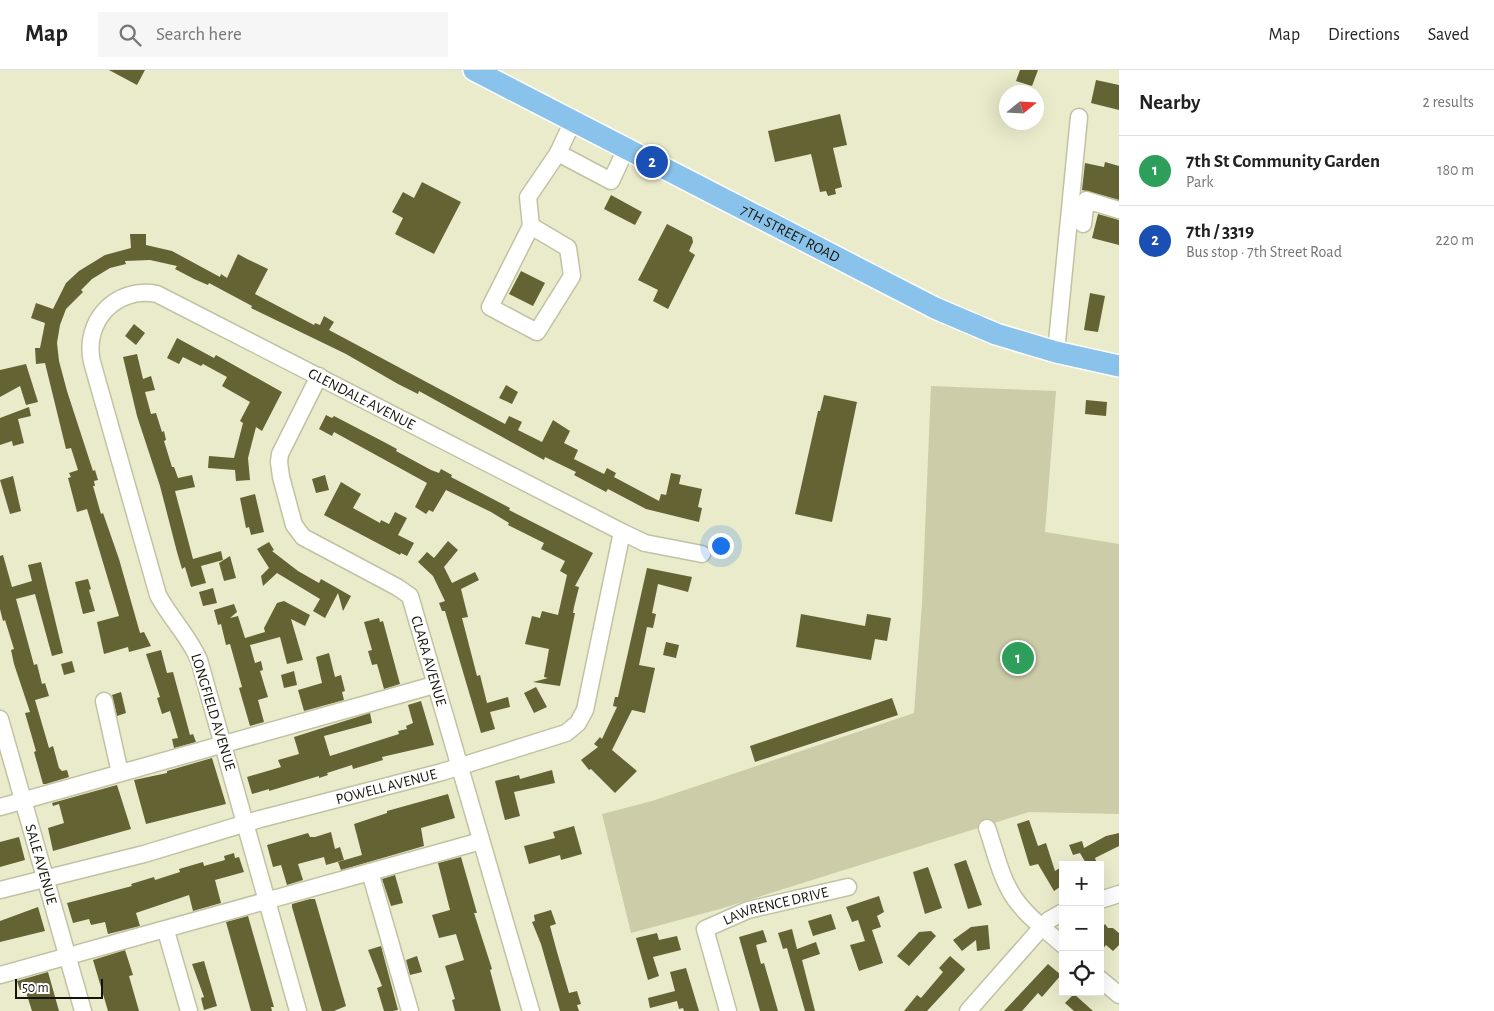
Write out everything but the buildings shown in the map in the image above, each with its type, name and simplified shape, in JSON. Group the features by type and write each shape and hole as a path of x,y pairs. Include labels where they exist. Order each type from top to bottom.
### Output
{"main road":[{"name":"7TH STREET ROAD","path":"474,70 935,308 996,334 1056,352 1119,366"}],"street":[{"path":"1056,352 1079,116"},
{"path":"531,226 568,248 572,276 537,332 490,307 531,226 528,197 558,153 572,121"},
{"path":"558,153 610,181 626,149"},
{"path":"1083,224 1086,200 1119,210"},
{"name":"GLENDALE AVENUE","path":"100,392 90,352 93,326 116,300 134,293 144,292 168,299 622,532 646,542 702,554"},
{"name":"CLARA AVENUE","path":"319,376 285,443 279,462 294,525 310,542 406,592 410,596 434,685 531,1011"},
{"name":"LONGFIELD AVENUE","path":"100,392 158,595 166,610 194,648 224,744 298,1011"},
{"name":"POWELL AVENUE","path":"0,890 144,854 245,824 458,766 555,738 571,729 580,720 588,698 622,532"},
{"path":"0,807 434,685"},
{"path":"104,701 120,773"},
{"name":"SALE AVENUE","path":"0,719 83,1011"},
{"path":"987,828 1006,885 1020,905 1059,942"},
{"path":"0,976 67,956 166,931 179,925 481,841"},
{"path":"370,872 410,1011"},
{"name":"LAWRENCE DRIVE","path":"728,1011 705,929 730,916 748,910 848,887"},
{"path":"1104,899 1119,894"},
{"path":"968,1011 1042,927 1059,914"},
{"path":"166,931 189,1011"},
{"path":"1104,982 1119,995"}],"green space":[{"path":"931,386 1056,391 1045,532 1119,544 1119,814 1029,812 720,909 631,933 602,814 652,801 914,713 922,603"}],"place":[{"name":"7th / 3319","path":"652,162"},
{"name":"7th St Community Garden","path":"1018,658"}]}
